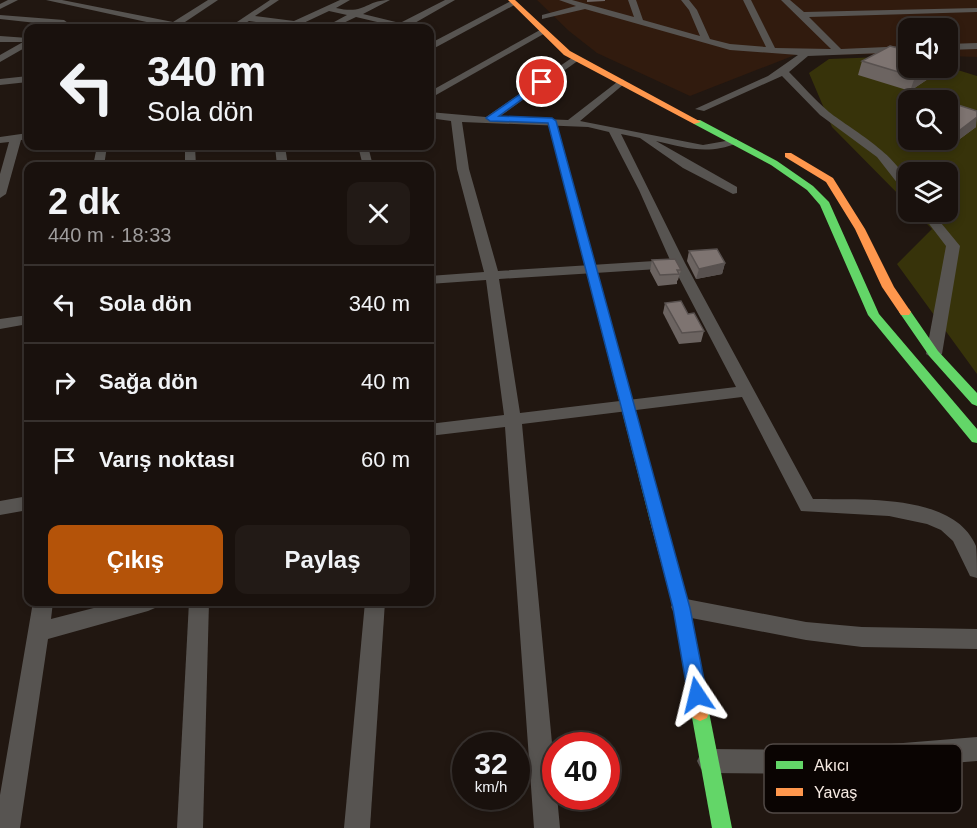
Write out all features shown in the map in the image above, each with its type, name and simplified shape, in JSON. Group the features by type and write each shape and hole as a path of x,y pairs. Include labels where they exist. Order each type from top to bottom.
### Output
{"main road":[{"path":"518,1 545,17 592,55 758,138"},
{"path":"518,1 543,32 576,58 733,141 801,180 825,204 843,240 874,315 977,438"},
{"path":"552,121 681,608 722,828"},
{"path":"776,148 830,180 860,229 888,287 934,354 977,401"}],"street":[{"path":"0,7 14,0"},
{"path":"50,0 168,24"},
{"path":"176,24 214,0"},
{"path":"239,24 275,0"},
{"path":"249,18 295,24 346,0"},
{"path":"335,24 386,0"},
{"path":"405,24 449,0"},
{"path":"563,0 584,3 730,47 805,53 898,49"},
{"path":"632,0 639,21"},
{"path":"686,0 707,41"},
{"path":"747,0 758,26 770,39 771,50"},
{"path":"785,0 839,52"},
{"path":"434,45 518,1"},
{"path":"545,17 584,3"},
{"path":"0,16 64,23 89,8"},
{"path":"263,8 274,10"},
{"path":"330,9 390,24"},
{"path":"802,15 977,10"},
{"path":"294,13 315,16"},
{"path":"132,24 141,19"},
{"path":"434,93 543,32"},
{"path":"0,39 24,42"},
{"path":"0,59 24,44"},
{"path":"958,47 977,46"},
{"path":"700,109 783,71 799,61 805,53"},
{"path":"490,118 576,58"},
{"path":"783,71 824,113 881,155 898,176"},
{"path":"0,82 24,79"},
{"path":"572,122 621,82"},
{"path":"434,116 456,119 490,118 572,122 703,147 721,146 733,141"},
{"path":"456,119 464,169 492,276 513,418 547,828"},
{"path":"613,129 645,190 678,263 808,506 910,511 934,519 959,535 977,570"},
{"path":"636,133 687,166 733,190"},
{"path":"0,140 24,135"},
{"path":"0,194 24,137"},
{"path":"934,222 953,246 934,354"},
{"path":"434,280 592,271 678,263"},
{"path":"0,324 24,321"},
{"path":"434,429 513,418 746,392"},
{"path":"0,508 24,504"},
{"path":"7,828 42,606"},
{"path":"38,632 133,606"},
{"path":"190,828 199,606"},
{"path":"357,828 375,606"},
{"path":"681,608 806,631 862,638 977,639"},
{"path":"962,750 977,749"},
{"path":"709,760 764,761"}],"shaded area":[{"path":"537,0 977,0 977,57 958,56 958,18 898,18 898,54 795,55 690,96 597,53 569,31"},
{"path":"898,56 898,78 958,78 958,70 977,76 977,374 897,264 932,229 925,222 958,222 958,162 898,162 898,194 832,127 809,73 829,59"}],"building":[{"path":"890,46 898,48 898,72 862,61"},
{"path":"958,105 977,111 977,117 958,131"},
{"path":"717,249 725,263 699,269 689,251"},
{"path":"675,259 681,270 677,270 679,274 660,275 652,260"},
{"path":"681,301 688,314 694,313 704,331 682,333 665,303"}],"traffic: fast":[{"path":"552,121 659,525"},
{"path":"697,122 774,163 810,188 825,204 874,315 977,438"},
{"path":"905,312 934,354 977,401"},
{"path":"700,712 722,828"}],"traffic: slow":[{"path":"511,0 567,53 697,122"},
{"path":"788,155 830,180 860,229 888,287 905,312"},
{"path":"659,525 681,607 700,712"}],"route":[{"path":"542,82 490,118 552,121 681,608 697,695"}]}
